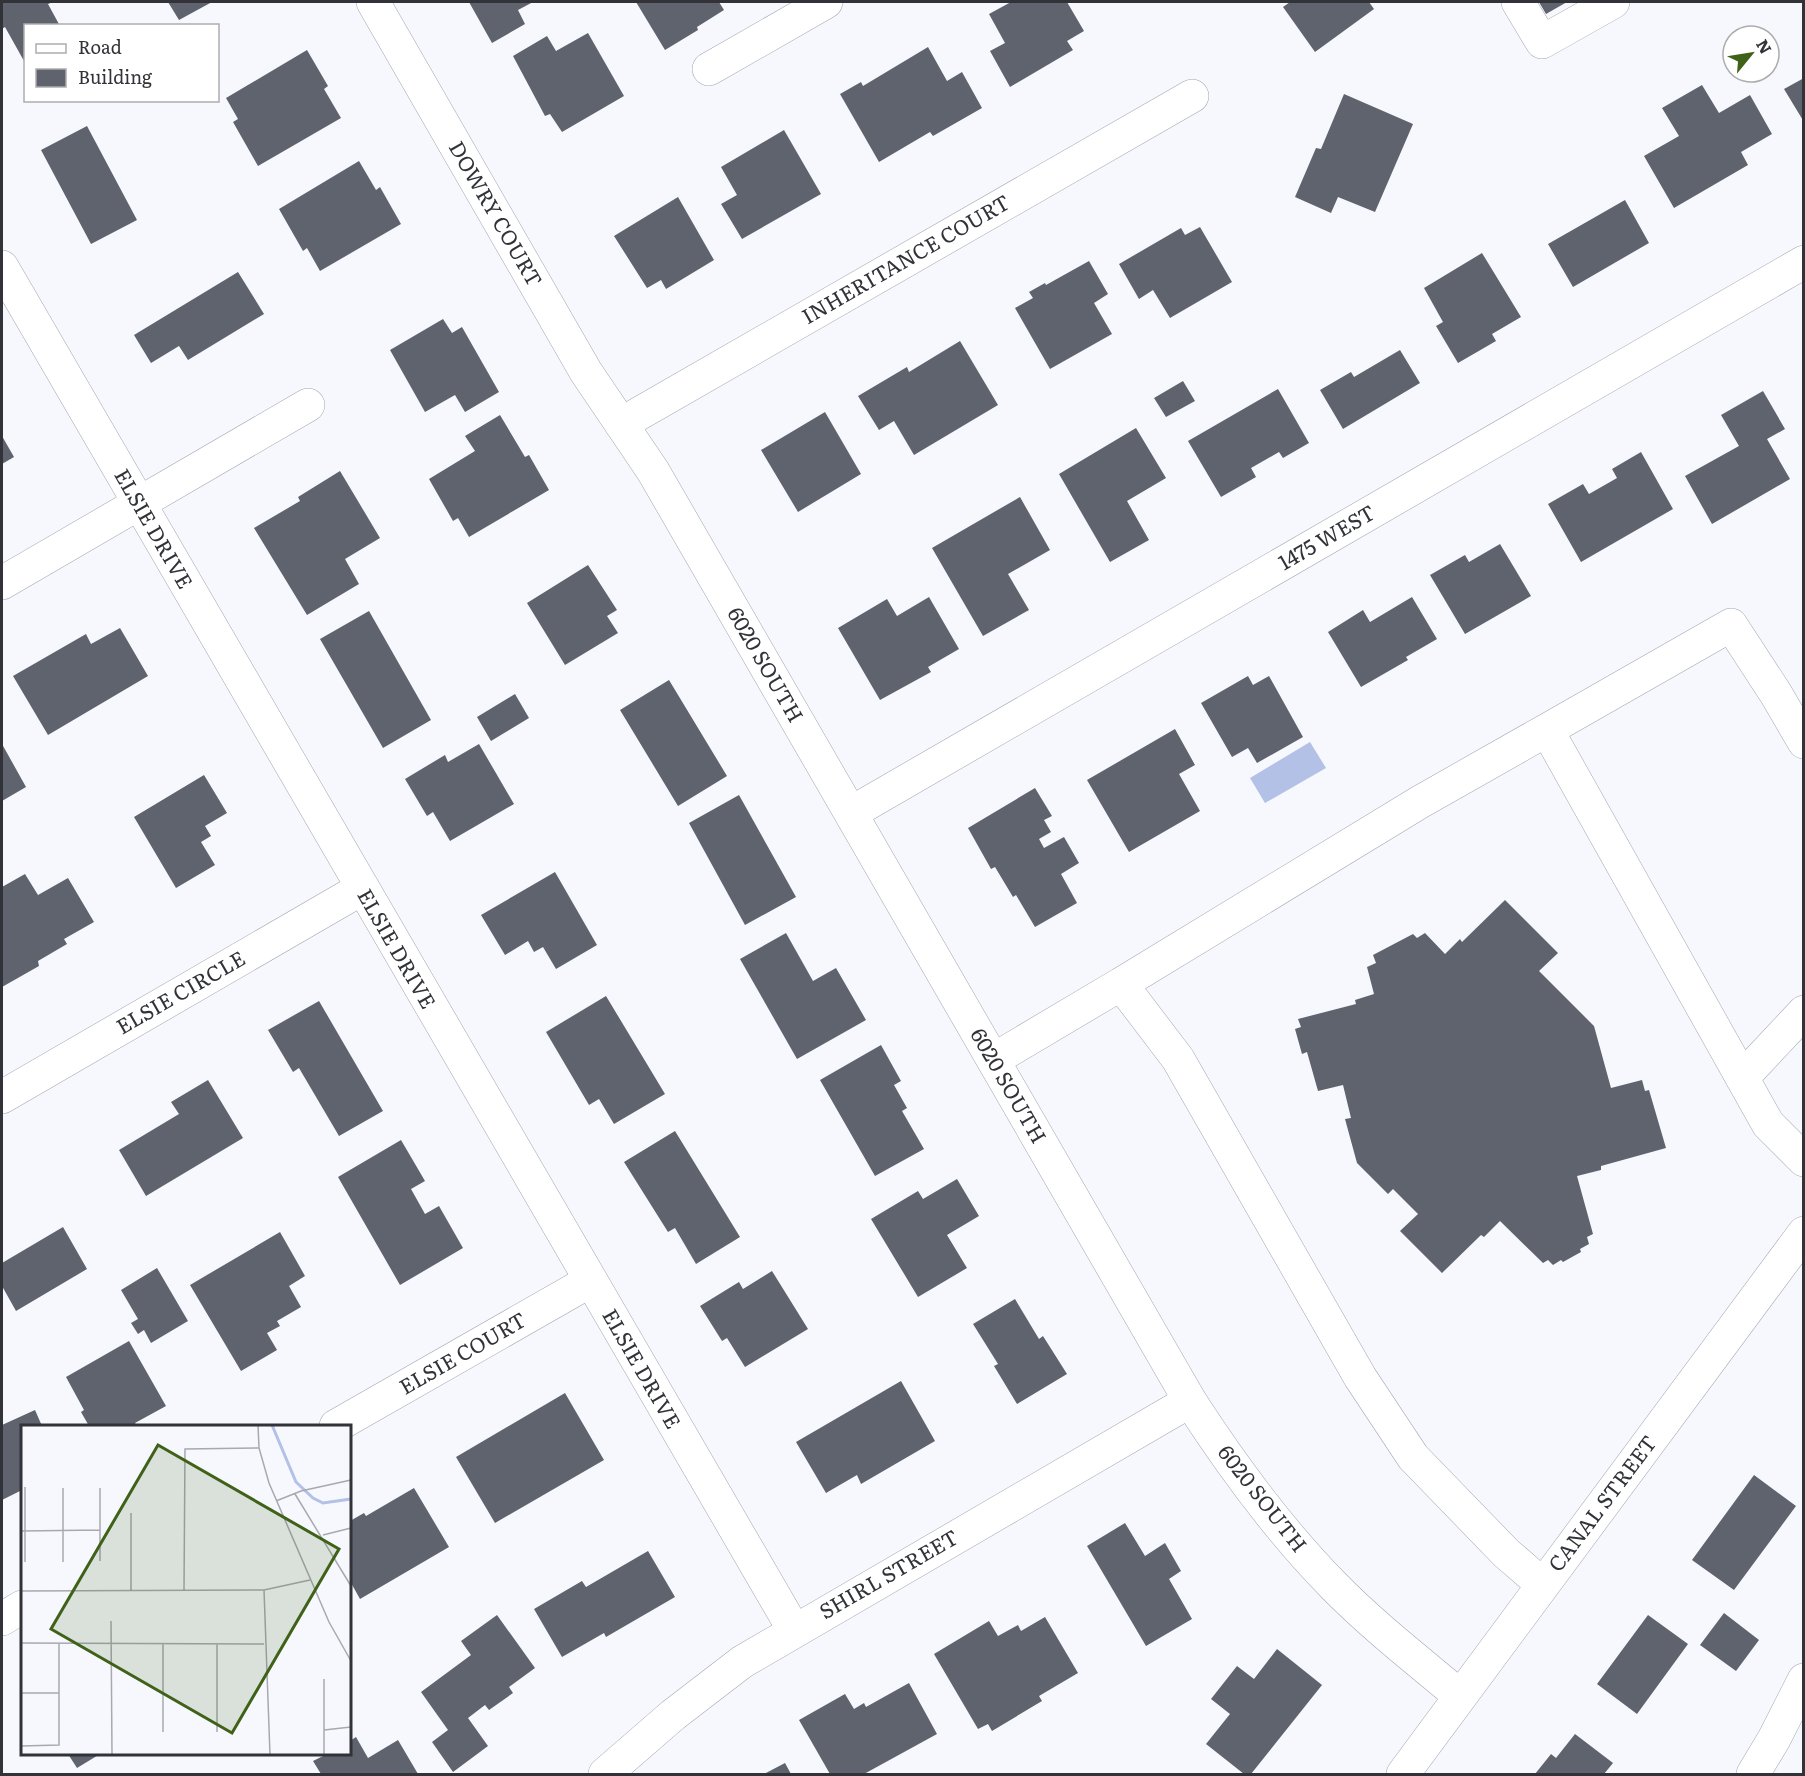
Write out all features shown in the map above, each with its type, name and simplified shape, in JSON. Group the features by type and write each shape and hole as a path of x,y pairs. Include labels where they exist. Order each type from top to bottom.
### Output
{"street":[{"name":"DOWRY COURT","path":"373,2 586,372 621,424"},
{"path":"709,69 826,2"},
{"path":"1518,2 1542,42 1613,2"},
{"name":"INHERITANCE COURT","path":"621,424 1191,96"},
{"name":"1475 WEST","path":"851,813 1803,262"},
{"name":"ELSIE DRIVE","path":"2,267 361,889 794,1630"},
{"path":"2,584 308,405"},
{"name":"6020 SOUTH","path":"621,424 653,471 1190,1401 1227,1458 1333,1585 1372,1622 1460,1696"},
{"path":"993,1060 1420,802 1731,625 1776,694 1803,742"},
{"path":"1547,730 1768,1124 1803,1160"},
{"name":"ELSIE CIRCLE","path":"2,1097 361,889"},
{"path":"1121,984 1178,1059 1360,1377 1413,1457 1506,1553 1543,1585"},
{"path":"1742,1078 1803,1012"},
{"name":"CANAL STREET","path":"1402,1774 1803,1233"},
{"name":"ELSIE COURT","path":"338,1425 590,1281"},
{"name":"SHIRL STREET","path":"605,1774 710,1685 742,1662 1190,1401"},
{"path":"2,1619 21,1608"},
{"path":"1753,1774 1774,1739 1803,1680"}],"water":[{"path":"1310,742 1326,768 1265,803 1250,778"}],"building":[{"path":"2,2 53,2 48,4 59,24 24,24 24,61 5,27 2,29"},
{"path":"168,2 212,2 179,20"},
{"path":"469,2 533,2 518,10 525,24 492,43"},
{"path":"636,2 719,2 724,10 697,27 698,30 665,50"},
{"path":"1011,2 1067,2 1084,31 1067,41 1073,50 1010,87 990,51 1005,43 989,14"},
{"path":"1290,2 1369,2 1374,9 1315,52 1283,7"},
{"path":"1539,2 1567,2 1546,14"},
{"path":"588,33 624,96 562,132 550,114 545,116 513,56 547,36 556,51"},
{"path":"928,47 947,81 962,72 982,108 933,136 930,132 879,162 840,94 861,82 863,86"},
{"path":"307,50 328,86 324,89 341,118 258,166 233,122 238,119 226,98"},
{"path":"1804,78 1804,122 1784,89"},
{"path":"1702,85 1719,113 1750,95 1772,134 1741,152 1748,165 1674,208 1644,156 1679,136 1662,108"},
{"path":"1344,94 1413,124 1375,212 1338,197 1331,213 1295,197 1316,148 1321,149"},
{"path":"87,126 137,220 91,244 41,150"},
{"path":"784,130 821,194 742,239 721,204 737,195 721,167"},
{"path":"359,161 376,190 380,187 401,224 320,271 307,248 303,251 279,209"},
{"path":"678,197 714,260 666,289 661,280 647,288 614,236"},
{"path":"1625,200 1649,243 1573,287 1548,244"},
{"path":"1200,227 1232,282 1170,318 1153,290 1139,299 1119,264 1181,228 1185,235"},
{"path":"1482,253 1521,317 1492,334 1496,341 1458,363 1436,326 1443,322 1424,288"},
{"path":"1089,261 1108,294 1094,303 1112,334 1050,369 1015,308 1033,298 1029,292"},
{"path":"238,272 264,314 188,360 179,346 151,363 134,335"},
{"path":"443,319 452,333 462,327 499,392 465,412 455,395 425,412 390,350"},
{"path":"960,341 998,405 914,455 894,421 879,430 858,396 907,367 909,372"},
{"path":"1400,350 1420,383 1343,429 1320,390 1351,372 1354,377"},
{"path":"1183,381 1195,401 1166,417 1154,398"},
{"path":"1278,389 1309,443 1283,458 1279,452 1251,468 1256,477 1221,497 1188,441"},
{"path":"1763,391 1785,429 1767,439 1790,479 1712,524 1685,476 1739,446 1721,415"},
{"path":"825,412 861,474 798,512 761,450"},
{"path":"500,415 525,457 529,455 549,490 469,537 458,518 453,521 429,479 475,451 465,436"},
{"path":"1136,428 1166,478 1127,501 1149,540 1110,562 1059,474"},
{"path":"2,436 14,457 2,464"},
{"path":"1641,452 1673,509 1581,562 1548,504 1583,484 1589,494 1617,478 1612,469"},
{"path":"340,471 380,538 345,559 359,584 307,615 254,528 300,501 298,497"},
{"path":"1020,497 1050,550 1008,574 1029,610 983,636 932,548"},
{"path":"1500,544 1531,596 1465,634 1430,575 1465,555 1469,562"},
{"path":"588,565 617,610 607,616 618,633 565,665 527,603"},
{"path":"929,597 959,649 928,667 931,672 880,700 838,628 887,599 897,616"},
{"path":"1412,597 1437,639 1406,657 1408,660 1361,687 1328,632 1363,610 1370,622"},
{"path":"369,611 431,720 383,748 320,639"},
{"path":"120,628 148,676 48,735 13,676 86,634 91,644"},
{"path":"1248,676 1253,685 1269,676 1303,737 1257,763 1248,748 1232,757 1201,703"},
{"path":"669,680 727,776 678,806 620,710"},
{"path":"515,694 529,718 491,741 477,717"},
{"path":"1175,729 1195,765 1179,774 1200,811 1129,852 1087,780"},
{"path":"2,744 26,787 2,801"},
{"path":"479,744 514,804 450,841 433,812 427,816 405,779 445,755 448,762"},
{"path":"204,775 227,813 205,826 211,836 201,842 215,865 176,888 134,817"},
{"path":"1035,788 1052,816 1044,820 1051,832 1039,839 1044,848 1064,837 1079,863 1061,874 1077,903 1035,927 1016,895 1013,897 995,867 991,869 968,828"},
{"path":"739,795 796,897 745,925 689,823"},
{"path":"555,872 597,945 556,969 543,947 534,952 528,941 505,955 481,915"},
{"path":"25,874 38,895 68,878 94,922 64,939 67,944 38,961 39,966 2,987 2,887"},
{"path":"1505,900 1558,953 1539,971 1594,1026 1611,1088 1642,1080 1645,1091 1649,1090 1666,1148 1601,1166 1601,1170 1577,1176 1593,1234 1587,1237 1589,1244 1580,1249 1581,1252 1553,1265 1548,1260 1543,1263 1500,1221 1484,1237 1481,1235 1442,1273 1400,1231 1418,1214 1393,1189 1388,1194 1357,1163 1345,1119 1351,1118 1343,1085 1318,1091 1307,1052 1302,1054 1295,1029 1301,1027 1298,1019 1356,1004 1355,1000 1374,994 1367,967 1376,963 1373,955 1413,934 1417,938 1425,933 1445,954 1460,939 1462,942"},
{"path":"786,933 813,981 836,968 866,1020 797,1059 740,959"},
{"path":"606,996 665,1094 614,1124 599,1099 589,1105 546,1032"},
{"path":"319,1001 383,1111 339,1136 299,1068 293,1072 268,1030"},
{"path":"881,1045 901,1081 894,1085 907,1108 902,1111 924,1149 875,1176 820,1080"},
{"path":"208,1080 243,1138 146,1196 119,1150 179,1114 171,1102"},
{"path":"675,1131 740,1237 696,1264 675,1228 668,1232 624,1162"},
{"path":"401,1140 425,1181 411,1189 425,1214 439,1206 463,1248 400,1285 338,1177"},
{"path":"957,1179 979,1216 947,1235 967,1268 918,1297 871,1219 918,1191 923,1199"},
{"path":"63,1227 87,1269 16,1311 2,1286 2,1263"},
{"path":"280,1232 305,1276 289,1286 301,1307 277,1321 280,1326 267,1333 277,1350 241,1371 190,1285"},
{"path":"157,1268 188,1321 151,1343 144,1330 138,1334 131,1323 138,1319 121,1290"},
{"path":"772,1271 808,1329 745,1367 727,1338 722,1341 700,1306 739,1282 743,1289"},
{"path":"1015,1299 1039,1339 1043,1336 1067,1374 1017,1404 994,1366 998,1364 973,1324"},
{"path":"129,1341 166,1406 135,1423 136,1425 88,1425 81,1412 84,1410 66,1377"},
{"path":"901,1381 935,1441 861,1484 857,1475 826,1493 796,1442"},
{"path":"565,1393 604,1460 495,1523 456,1457"},
{"path":"35,1410 42,1425 21,1425 21,1490 2,1500 2,1425"},
{"path":"1754,1475 1796,1506 1734,1590 1692,1560"},
{"path":"414,1488 449,1547 360,1599 351,1583 351,1520 364,1513 366,1516"},
{"path":"1125,1523 1145,1556 1165,1543 1181,1571 1169,1579 1192,1619 1146,1646 1087,1546"},
{"path":"648,1551 675,1597 606,1637 604,1633 562,1657 534,1609 582,1581 586,1587"},
{"path":"1724,1613 1759,1640 1736,1671 1700,1645"},
{"path":"497,1615 535,1668 509,1687 513,1693 489,1710 485,1705 468,1718 488,1746 453,1772 432,1742 448,1730 421,1692 471,1655 461,1641"},
{"path":"1648,1615 1688,1644 1637,1714 1597,1684"},
{"path":"1045,1617 1078,1673 1039,1696 1042,1701 992,1731 988,1724 978,1729 934,1654 989,1621 998,1636 1018,1625 1021,1631"},
{"path":"1277,1649 1322,1685 1251,1774 1244,1774 1206,1744 1230,1714 1211,1699 1237,1666 1254,1679"},
{"path":"909,1683 937,1734 864,1774 830,1774 799,1720 845,1694 854,1709 864,1703 866,1707"},
{"path":"1575,1734 1613,1763 1604,1774 1535,1774 1551,1754 1556,1758"},
{"path":"356,1737 368,1758 398,1740 418,1774 321,1774 313,1761 325,1755 351,1755 351,1740"},
{"path":"69,1755 98,1755 77,1768"},
{"path":"785,1763 791,1774 764,1774"}]}
